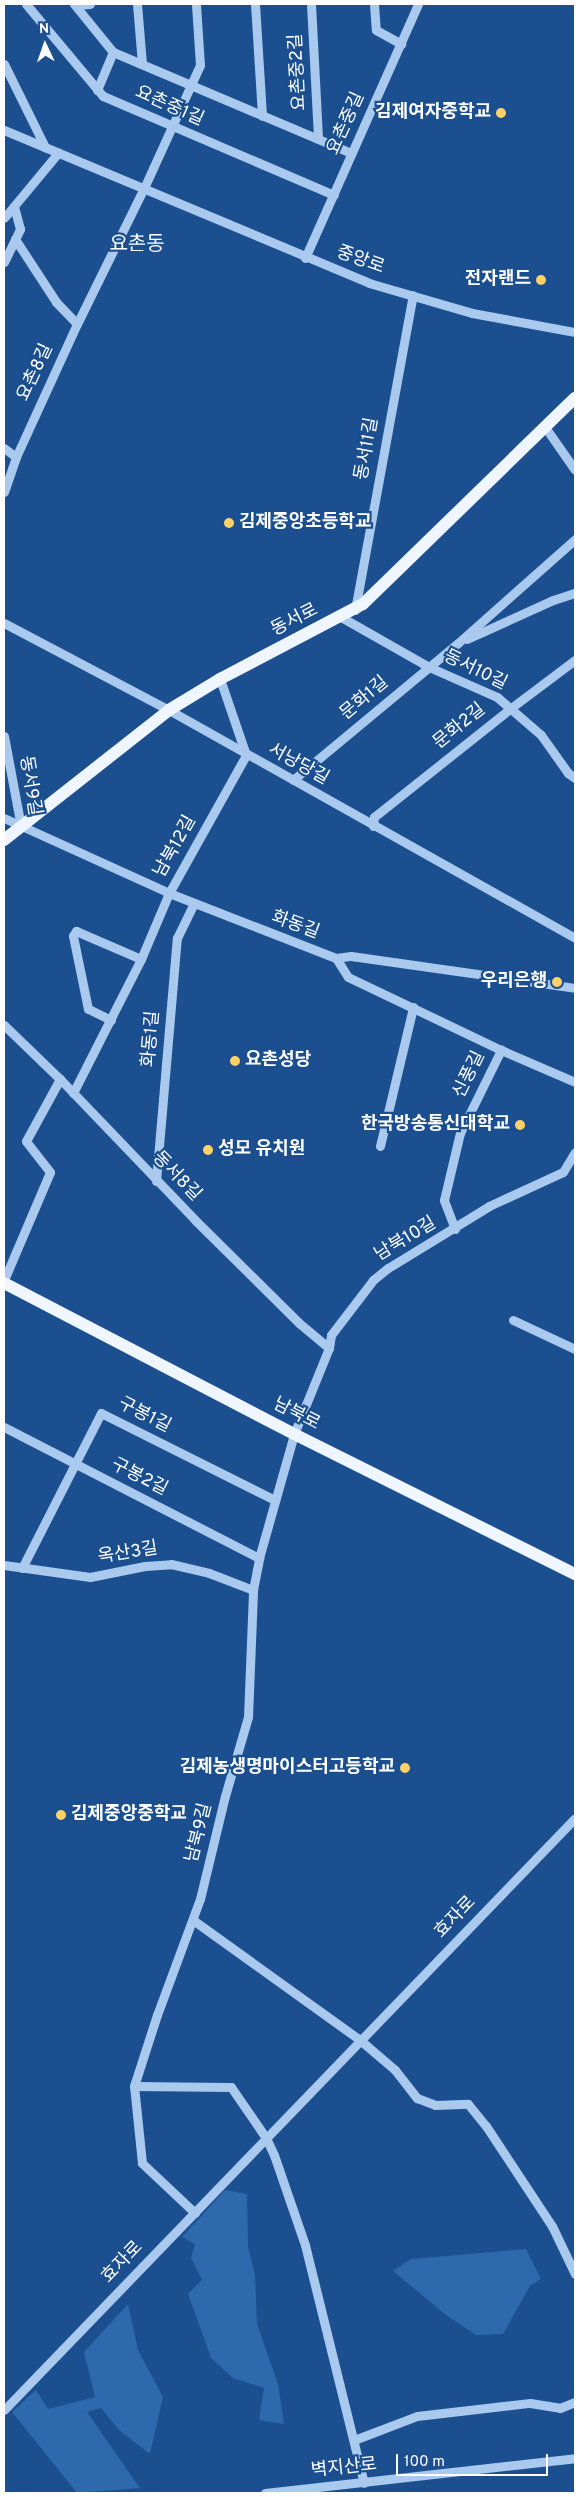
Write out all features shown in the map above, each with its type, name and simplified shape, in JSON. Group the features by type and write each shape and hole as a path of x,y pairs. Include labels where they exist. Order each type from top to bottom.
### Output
{"main road":[{"name":"동서로","path":"4,840 169,710 220,679 355,610 575,398"},
{"name":"남북로","path":"4,1281 294,1434 575,1574"}],"street":[{"name":"요촌중1길","path":"26,4 103,96 334,195"},
{"name":"요촌중2길","path":"75,5 90,4"},
{"path":"138,4 142,64"},
{"path":"144,188 200,65 196,4"},
{"path":"255,4 262,116"},
{"name":"요촌중2길","path":"311,4 318,139"},
{"path":"374,4 376,30 401,44"},
{"name":"요촌중길","path":"305,258 418,4"},
{"name":"요촌중2길","path":"75,5 113,52 351,153"},
{"path":"97,90 113,52"},
{"path":"4,64 45,147"},
{"name":"중앙로","path":"4,130 305,258 369,283 472,313 575,332"},
{"path":"4,218 58,153"},
{"name":"요촌8길","path":"4,492 16,457 77,324 144,188"},
{"path":"4,262 20,229 14,207"},
{"path":"15,239 56,302 77,324"},
{"name":"동서11길","path":"355,610 413,295"},
{"path":"545,427 575,470"},
{"path":"4,448 16,457"},
{"name":"문화1길","path":"293,780 458,643 575,539"},
{"name":"문화1길","path":"458,643 553,600 575,593"},
{"name":"동서10길","path":"342,616 429,667 497,697 541,735 568,773 575,778"},
{"name":"서낭당길","path":"4,623 169,710 246,755 575,938"},
{"name":"문화2길","path":"373,826 374,817 511,708 573,665"},
{"path":"220,679 246,755"},
{"name":"동서9길","path":"4,736 21,827"},
{"name":"남북12길","path":"73,1093 141,959 169,893 246,755"},
{"name":"동서9길","path":"4,818 21,827"},
{"name":"화동길","path":"21,827 169,893 336,958 351,956 575,988"},
{"name":"화동1길","path":"156,1181 177,938 194,903"},
{"path":"111,1020 88,1009 73,936 76,931 141,959"},
{"name":"신풍길","path":"336,958 348,977 501,1050 575,1082"},
{"path":"380,1146 413,1007"},
{"name":"동서8길","path":"4,1025 60,1079 156,1181 299,1323 328,1348"},
{"name":"신풍길","path":"455,1229 444,1200 460,1133 501,1050"},
{"path":"4,1281 50,1172 26,1141 60,1079"},
{"name":"남북10길","path":"294,1434 328,1348 331,1335 373,1280 388,1268 490,1206 563,1172 575,1152"},
{"path":"513,1320 575,1349"},
{"name":"구봉1길","path":"22,1568 101,1413 275,1500"},
{"name":"구봉2길","path":"4,1427 259,1558"},
{"name":"남북9길","path":"134,2086 157,2015 200,1900 225,1796 248,1717 253,1590 259,1558 294,1434"},
{"name":"옥산3길","path":"4,1565 90,1577 145,1566 172,1564 209,1573 253,1590"},
{"name":"효자로","path":"4,2410 575,1818"},
{"path":"193,1920 360,2040 395,2070 417,2098 435,2105 468,2104 486,2126 552,2226 575,2274"},
{"path":"195,2212 142,2163 134,2086 231,2087 266,2138 274,2155 305,2245 364,2483"},
{"path":"354,2440 417,2416 530,2403 560,2408 575,2402"},
{"name":"벽지산로","path":"265,2493 575,2458"}],"shaded area":[{"path":"225,2190 247,2194 248,2247 255,2275 257,2324 278,2384 284,2424 259,2420 264,2388 233,2378 211,2358 188,2294 202,2280 191,2258 195,2244 182,2237"},
{"path":"526,2249 541,2279 530,2286 503,2334 476,2335 446,2315 393,2271 411,2259"},
{"path":"128,2304 138,2350 163,2397 150,2454 120,2431 101,2408 87,2412 140,2488 77,2493 12,2412 36,2390 48,2409 95,2397 84,2352"}],"place":[{"name":"김제여자중학교","path":"501,113"},
{"name":"전자랜드","path":"541,280"},
{"name":"김제중앙초등학교","path":"229,523"},
{"name":"우리은행","path":"557,982"},
{"name":"요촌성당","path":"235,1061"},
{"name":"한국방송통신대학교","path":"520,1125"},
{"name":"성모 유치원","path":"208,1150"},
{"name":"김제농생명마이스터고등학교","path":"405,1768"},
{"name":"김제중앙중학교","path":"61,1815"}],"district":[{"name":"요촌동","path":"137,245"}]}
